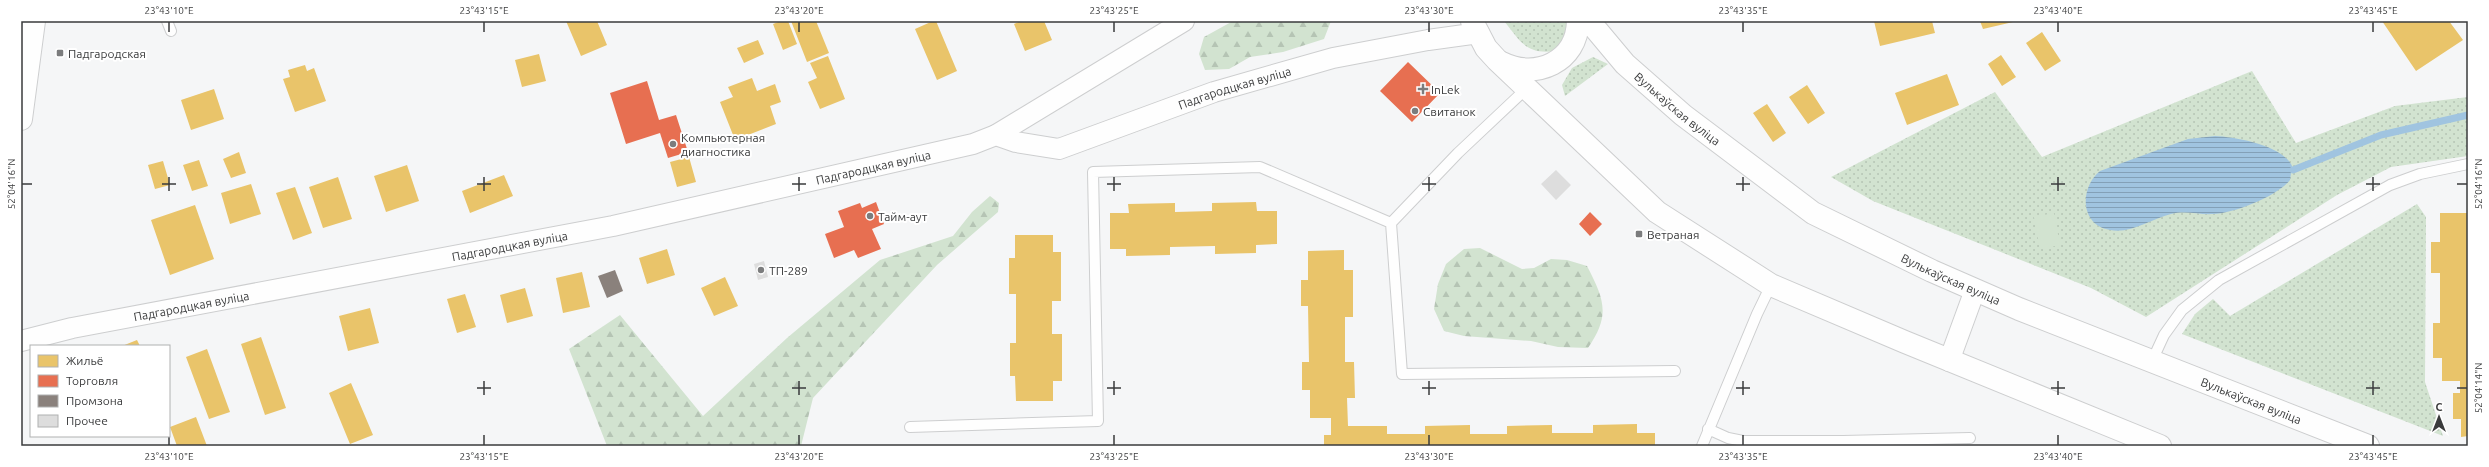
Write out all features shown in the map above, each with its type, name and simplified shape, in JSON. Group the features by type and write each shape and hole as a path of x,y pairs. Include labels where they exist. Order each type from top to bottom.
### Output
{"street":[{"path":"21,119 34,21"},
{"name":"Падгародцкая вуліца","path":"21,341 72,328 613,226 973,144 996,135 1184,21"},
{"path":"1497,60 1512,68 1528,71 1543,68 1556,62 1567,53 1574,40 1578,21"},
{"name":"Вулькаўская вуліца","path":"1589,21 1625,64 1683,115 1813,213 1975,290 2368,446"},
{"path":"1476,25 1486,48 1497,60 1657,212 1771,285 1949,360 2160,446"},
{"name":"Падгародцкая вуліца","path":"996,135 1016,142 1059,149 1214,92 1333,58 1428,40 1476,25"},
{"path":"1949,360 1975,290"}],"lane":[{"path":"168,21 171,31"},
{"path":"1526,89 1458,153 1391,223 1402,374 1675,371"},
{"path":"2152,361 2164,335 2182,310 2219,280 2390,185 2420,174 2468,164"},
{"path":"910,427 1098,421 1093,172 1260,167 1391,223"},
{"path":"1702,446 1756,314 1771,285"},
{"path":"1708,429 1728,438 1743,441 1843,443 1970,438"}],"green space":[{"path":"1233,21 1331,21 1324,39 1283,52 1250,57 1229,69 1205,70 1199,54 1204,37"},
{"path":"1504,21 1568,21 1566,38 1556,51 1538,51 1531,49 1520,41"},
{"path":"1593,57 1608,64 1565,96 1562,85 1572,68"},
{"path":"2252,71 2296,143 2395,106 2468,97 2468,156 2391,167 2337,195 2146,317 2091,288 1873,201 1831,177 1995,92 2042,157"},
{"path":"990,196 999,203 998,212 937,265 813,398 801,446 607,446 569,349 620,315 703,416 787,338 880,260 953,236 972,212"},
{"path":"2417,204 2426,217 2425,382 2443,436 2182,334 2195,314 2213,299 2230,316"},
{"path":"2054,213 2060,245 2040,249 2034,217"},
{"path":"1480,248 1522,269 1534,268 1551,259 1567,260 1587,266 1598,288 1602,307 1600,326 1588,348 1558,347 1531,341 1464,336 1444,331 1434,309 1438,284 1446,264 1464,249"}],"water":[{"path":"2215,136 2246,140 2279,153 2287,159 2292,166 2290,180 2266,198 2232,211 2208,214 2171,214 2133,228 2118,231 2100,227 2093,221 2088,213 2086,195 2093,178 2100,171 2188,139"}],"building: Жильё":[{"path":"566,21 597,21 607,45 581,56"},
{"path":"781,21 788,21 797,44 783,50 773,24"},
{"path":"791,21 816,21 829,53 807,62"},
{"path":"936,21 957,71 937,80 915,29"},
{"path":"1021,21 1044,21 1052,40 1025,51 1014,24"},
{"path":"1874,21 1932,21 1935,33 1880,46"},
{"path":"1980,21 2013,21 2013,22 1983,29"},
{"path":"2382,21 2449,21 2463,40 2416,71"},
{"path":"2042,32 2061,61 2045,71 2026,43"},
{"path":"758,40 764,54 744,63 737,48"},
{"path":"539,54 546,81 522,87 515,60"},
{"path":"2001,55 2016,77 2002,86 1988,64"},
{"path":"828,56 845,99 820,109 808,82 817,78 810,63"},
{"path":"305,65 307,71 314,68 326,101 295,112 283,79 290,77 288,70"},
{"path":"1947,74 1959,105 1907,125 1895,93"},
{"path":"752,78 757,91 775,84 781,102 770,106 776,124 735,140 720,102 733,97 728,87"},
{"path":"1807,85 1825,113 1808,124 1789,97"},
{"path":"214,89 224,119 191,130 181,100"},
{"path":"1767,104 1786,133 1773,142 1753,113"},
{"path":"239,152 246,173 231,178 223,159"},
{"path":"689,157 696,182 677,187 670,162"},
{"path":"199,160 208,186 192,191 183,165"},
{"path":"163,161 170,185 155,189 148,165"},
{"path":"407,165 419,201 386,212 374,176"},
{"path":"504,175 513,196 470,213 462,191"},
{"path":"338,177 352,219 323,228 309,187"},
{"path":"251,184 261,214 230,224 221,193"},
{"path":"295,187 312,233 293,240 276,193"},
{"path":"1256,202 1257,211 1277,211 1277,244 1256,245 1256,253 1215,254 1215,246 1170,247 1170,255 1126,256 1126,249 1110,249 1110,213 1129,213 1128,204 1175,203 1175,212 1212,211 1212,203"},
{"path":"195,205 214,259 170,275 151,220"},
{"path":"2440,213 2468,213 2468,436 2461,437 2461,419 2453,419 2453,393 2460,393 2460,381 2442,381 2442,358 2433,358 2433,323 2440,323 2440,273 2431,273 2431,242 2440,242"},
{"path":"1015,235 1053,235 1053,252 1061,252 1061,301 1052,301 1052,334 1062,334 1062,381 1053,381 1053,401 1016,401 1015,376 1010,376 1010,343 1016,343 1016,294 1009,294 1009,258 1015,258"},
{"path":"667,249 675,275 647,284 639,258"},
{"path":"1344,250 1344,270 1353,270 1353,317 1345,317 1345,362 1354,362 1355,398 1347,398 1348,426 1387,426 1387,434 1425,434 1425,426 1470,425 1470,434 1507,434 1507,426 1552,425 1552,433 1593,433 1593,425 1637,424 1637,433 1655,433 1655,446 1324,446 1324,435 1331,435 1331,418 1310,418 1310,390 1302,390 1302,362 1309,362 1308,306 1301,306 1301,280 1308,280 1308,251"},
{"path":"582,272 590,307 563,313 556,278"},
{"path":"725,277 738,306 714,316 701,288"},
{"path":"525,288 533,316 507,323 500,295"},
{"path":"465,294 476,327 457,333 447,299"},
{"path":"370,308 379,343 348,351 339,316"},
{"path":"261,337 286,408 265,415 241,344"},
{"path":"137,340 140,345 124,345"},
{"path":"207,349 230,412 209,419 186,357"},
{"path":"351,383 373,435 350,444 329,393"},
{"path":"196,417 207,446 177,446 170,427"}],"building: Торговля":[{"path":"1408,62 1440,93 1412,122 1380,91"},
{"path":"647,81 659,120 676,115 688,152 668,158 660,133 626,144 610,93"},
{"path":"876,202 884,224 872,229 881,249 858,258 854,250 834,258 825,234 844,227 838,211 860,203 862,208"},
{"path":"1590,212 1602,224 1590,236 1579,224"}],"building: Промзона":[{"path":"615,270 623,291 607,298 598,276"}],"building: Прочее":[{"path":"1556,170 1571,185 1556,200 1541,184"},
{"name":"ТП-289","path":"764,261 768,277 758,280 754,264"}],"waterway":[{"path":"2293,170 2381,135 2468,115"}],"place":[{"name":"Падгародская","path":"60,53"},
{"name":"InLek","path":"1423,89"},
{"name":"Свитанок","path":"1415,111"},
{"name":"Компьютерная диагностика","path":"673,144"},
{"name":"Тайм-аут","path":"870,216"},
{"name":"Ветраная","path":"1639,234"},
{"name":"ТП-289","path":"761,270"}]}
